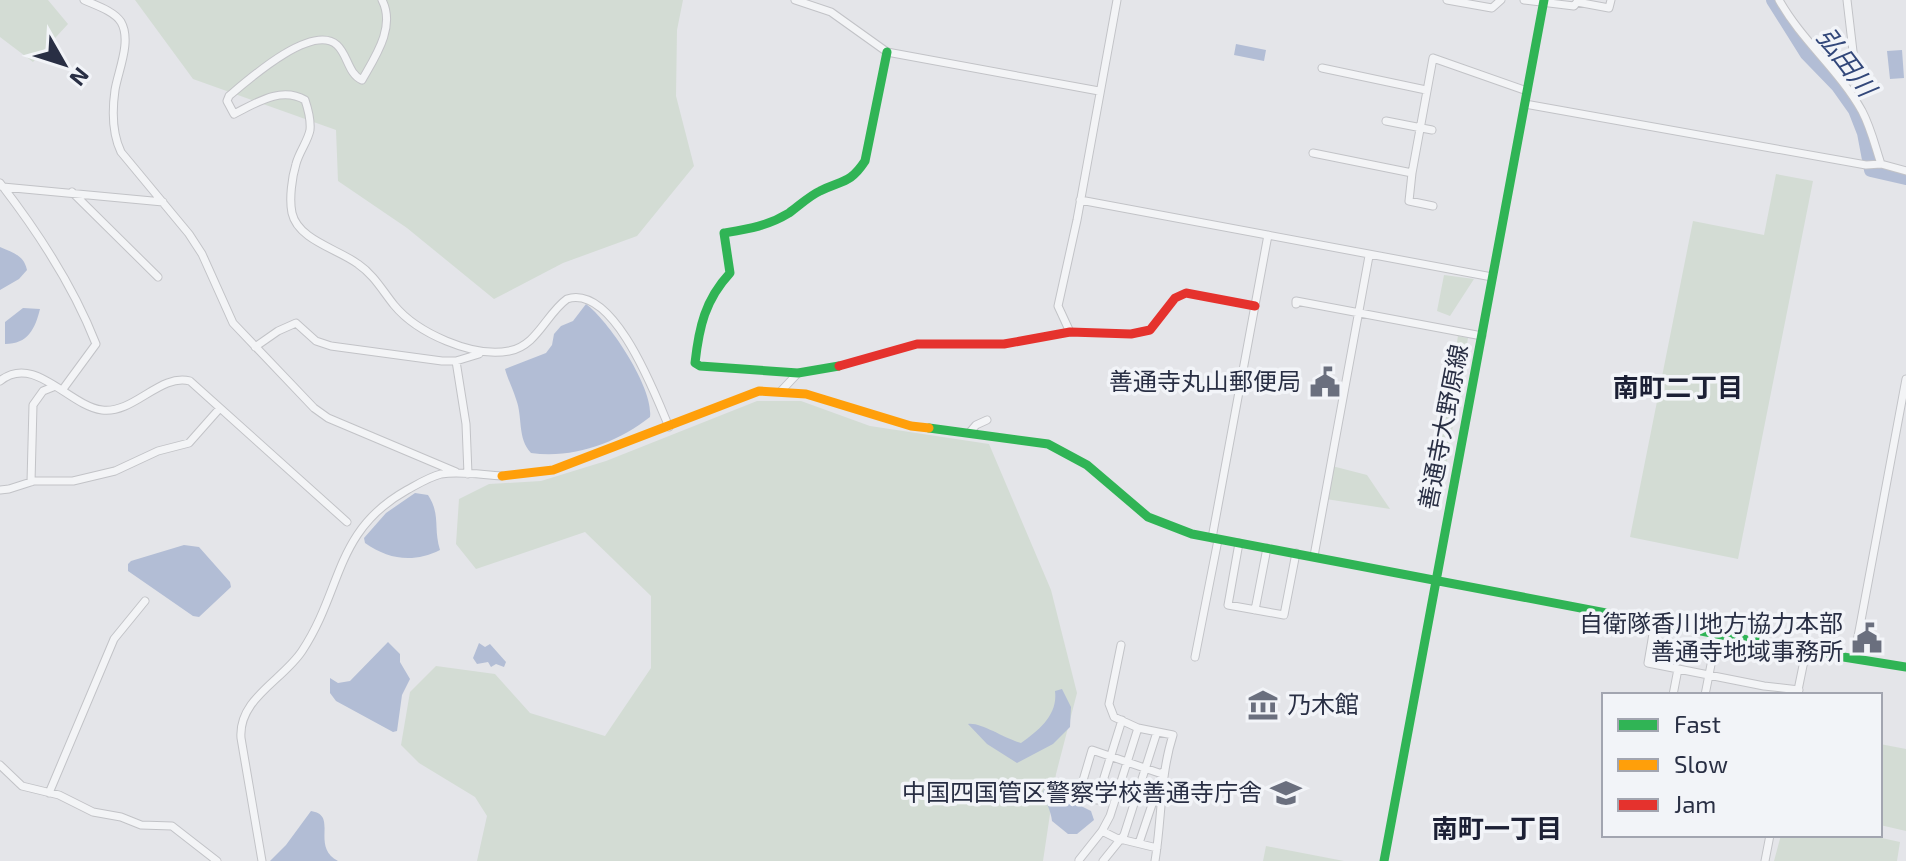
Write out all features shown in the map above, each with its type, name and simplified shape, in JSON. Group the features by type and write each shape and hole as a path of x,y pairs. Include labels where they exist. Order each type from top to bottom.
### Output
{"street":[{"path":"84,0 109,11 121,21 124,48 115,91 115,140 126,159 202,254 233,323 314,408 328,418 456,472 502,476 553,470 759,391 806,394 911,426 1033,441 1067,452 1148,517 1166,526 1215,539 1806,651 1906,667"},
{"path":"382,0 387,22 362,80 355,77 340,46 323,39 310,41 263,68 227,101 234,114 254,103 287,93 305,100 310,131 296,164 292,202 292,214 298,226 375,277 395,307 412,321 457,346 484,353"},
{"path":"795,0 831,12 887,52 1099,91"},
{"path":"1070,332 1058,306 1117,0"},
{"path":"1447,0 1492,8 1501,0"},
{"path":"1524,0 1574,6 1577,2 1609,8 1611,0"},
{"path":"1779,0 1804,39 1841,80 1867,121 1879,164"},
{"path":"1841,80 1854,60 1847,0"},
{"name":"善通寺大野原線","path":"1384,861 1543,1"},
{"path":"887,52 865,161 856,175 845,183 819,191 763,227 724,233 730,273 705,302 698,325 695,363 700,366 798,373 852,364 917,344 1004,344 1070,332 1131,334 1150,330 1175,298 1186,293 1255,306"},
{"path":"1433,206 1409,201 1433,58 1527,91"},
{"path":"1322,68 1426,90"},
{"path":"1525,104 1906,171"},
{"path":"1386,121 1432,130"},
{"path":"1313,153 1412,173"},
{"path":"2,185 163,202"},
{"path":"2,185 44,243 87,321 96,344 63,389"},
{"path":"72,192 158,277"},
{"path":"1080,200 1492,277"},
{"path":"1195,657 1268,235"},
{"path":"1314,556 1369,256"},
{"path":"255,347 296,323 316,341 331,346 456,361 484,353 506,352 528,343 560,304 567,299 581,297 611,316 640,363 669,427"},
{"path":"1296,304 1296,301 1482,336"},
{"path":"456,361 466,424 468,474"},
{"path":"0,381 18,373 40,378 105,411 116,410 180,378 190,381 347,522"},
{"path":"781,391 798,373"},
{"path":"1854,658 1906,379"},
{"path":"31,482 33,405 43,391 53,387"},
{"path":"0,490 31,482 73,481 115,471 158,451 189,443 220,408"},
{"path":"970,432 987,420"},
{"path":"262,861 241,738 245,710 301,652 350,545 373,513 385,502 425,480 456,472"},
{"path":"1239,543 1228,605 1255,610 1284,615 1296,553"},
{"path":"1255,610 1267,548"},
{"path":"49,793 114,639 145,601"},
{"path":"1655,622 1648,663 1709,675 1798,692 1806,651"},
{"path":"1705,693 1717,634"},
{"path":"1121,645 1109,704 1114,717 1138,728 1173,735 1139,843"},
{"path":"1673,693 1678,669"},
{"path":"1097,800 1122,720"},
{"path":"1079,860 1110,816 1138,728"},
{"path":"1103,861 1121,839 1157,732"},
{"path":"1079,794 1092,750 1144,769 1163,770"},
{"path":"0,765 22,786 49,793 93,812 121,817 141,825 172,826 217,861"},
{"path":"1155,861 1163,770"},
{"path":"1082,782 1117,794"},
{"path":"1102,831 1157,848"},
{"path":"1765,861 1770,837"}],"shaded area":[{"path":"0,0 48,0 68,24 33,62 0,37"},
{"path":"135,0 683,0 677,30 676,96 694,166 637,236 563,263 494,299 407,228 338,181 336,130 193,79"},
{"path":"1776,174 1813,181 1738,559 1630,537 1693,221 1764,235"},
{"path":"1444,275 1474,279 1450,316 1437,311"},
{"path":"1458,336 1468,338 1443,484 1433,482"},
{"path":"757,401 801,401 870,426 989,444 1051,590 1077,693 1056,774 1043,861 477,861 487,816 475,797 419,763 401,745 410,692 436,666 495,674 530,713 605,736 651,668 651,596 585,532 476,569 456,544 459,499 489,484 541,481 606,461"},
{"path":"1332,466 1367,475 1390,509 1326,499"},
{"path":"1882,744 1906,749 1906,831 1882,825"},
{"path":"1780,837 1877,837 1900,842 1897,861 1774,861"},
{"path":"1266,846 1344,861 1263,861"}],"water":[{"path":"1236,44 1266,50 1264,61 1234,55"},
{"path":"1902,50 1904,78 1890,79 1887,51"},
{"path":"0,247 21,258 27,270 19,279 0,290"},
{"path":"586,304 606,325 638,373 650,417 594,447 563,454 531,453 524,441 518,406 505,369 546,353 552,345 554,334 561,326 573,321"},
{"path":"23,308 40,309 33,329 25,338 5,344 5,322"},
{"path":"415,493 428,495 432,502 440,550 421,557 402,558 383,553 365,543 364,538 386,513"},
{"path":"184,545 199,547 230,582 231,587 199,617 193,616 128,571 131,561"},
{"path":"388,642 400,654 400,662 410,679 402,695 397,731 393,732 336,701 330,693 330,678 338,683 350,681"},
{"path":"479,643 485,647 490,644 506,662 504,667 496,664 491,667 488,662 477,664 473,658"},
{"path":"1062,689 1071,707 1070,727 1053,744 1017,763 987,744 968,724 1021,743 1046,721 1053,707 1055,691"},
{"path":"1047,789 1091,811 1094,820 1077,834 1068,834 1052,821 1043,791"},
{"path":"311,811 323,818 326,847 338,861 270,861 286,845"}],"waterway":[{"name":"弘田川","path":"1773,0 1807,54 1838,86 1855,110 1864,133 1871,170 1906,178"}],"traffic: fast":[{"path":"1384,861 1544,0"},
{"path":"839,366 798,373 700,366 695,363 709,304 730,273 724,233 773,221 816,193 850,178 860,168 865,161 887,52"},
{"path":"929,428 1048,444 1087,465 1148,517 1192,534 1806,651 1906,667"}],"traffic: slow":[{"path":"502,476 553,470 759,391 806,394 911,426 929,428"}],"traffic: jam":[{"path":"839,366 917,344 1004,344 1070,332 1131,334 1150,330 1175,298 1186,293 1255,306"}],"place":[{"name":"善通寺丸山郵便局","path":"1325,382"},
{"name":"自衛隊香川地方協力本部 善通寺地域事務所","path":"1867,638"},
{"name":"乃木館","path":"1263,705"},
{"name":"中国四国管区警察学校善通寺庁舎","path":"1286,793"}],"district":[{"name":"南町二丁目","path":"1678,388"},
{"name":"南町一丁目","path":"1497,829"}]}
